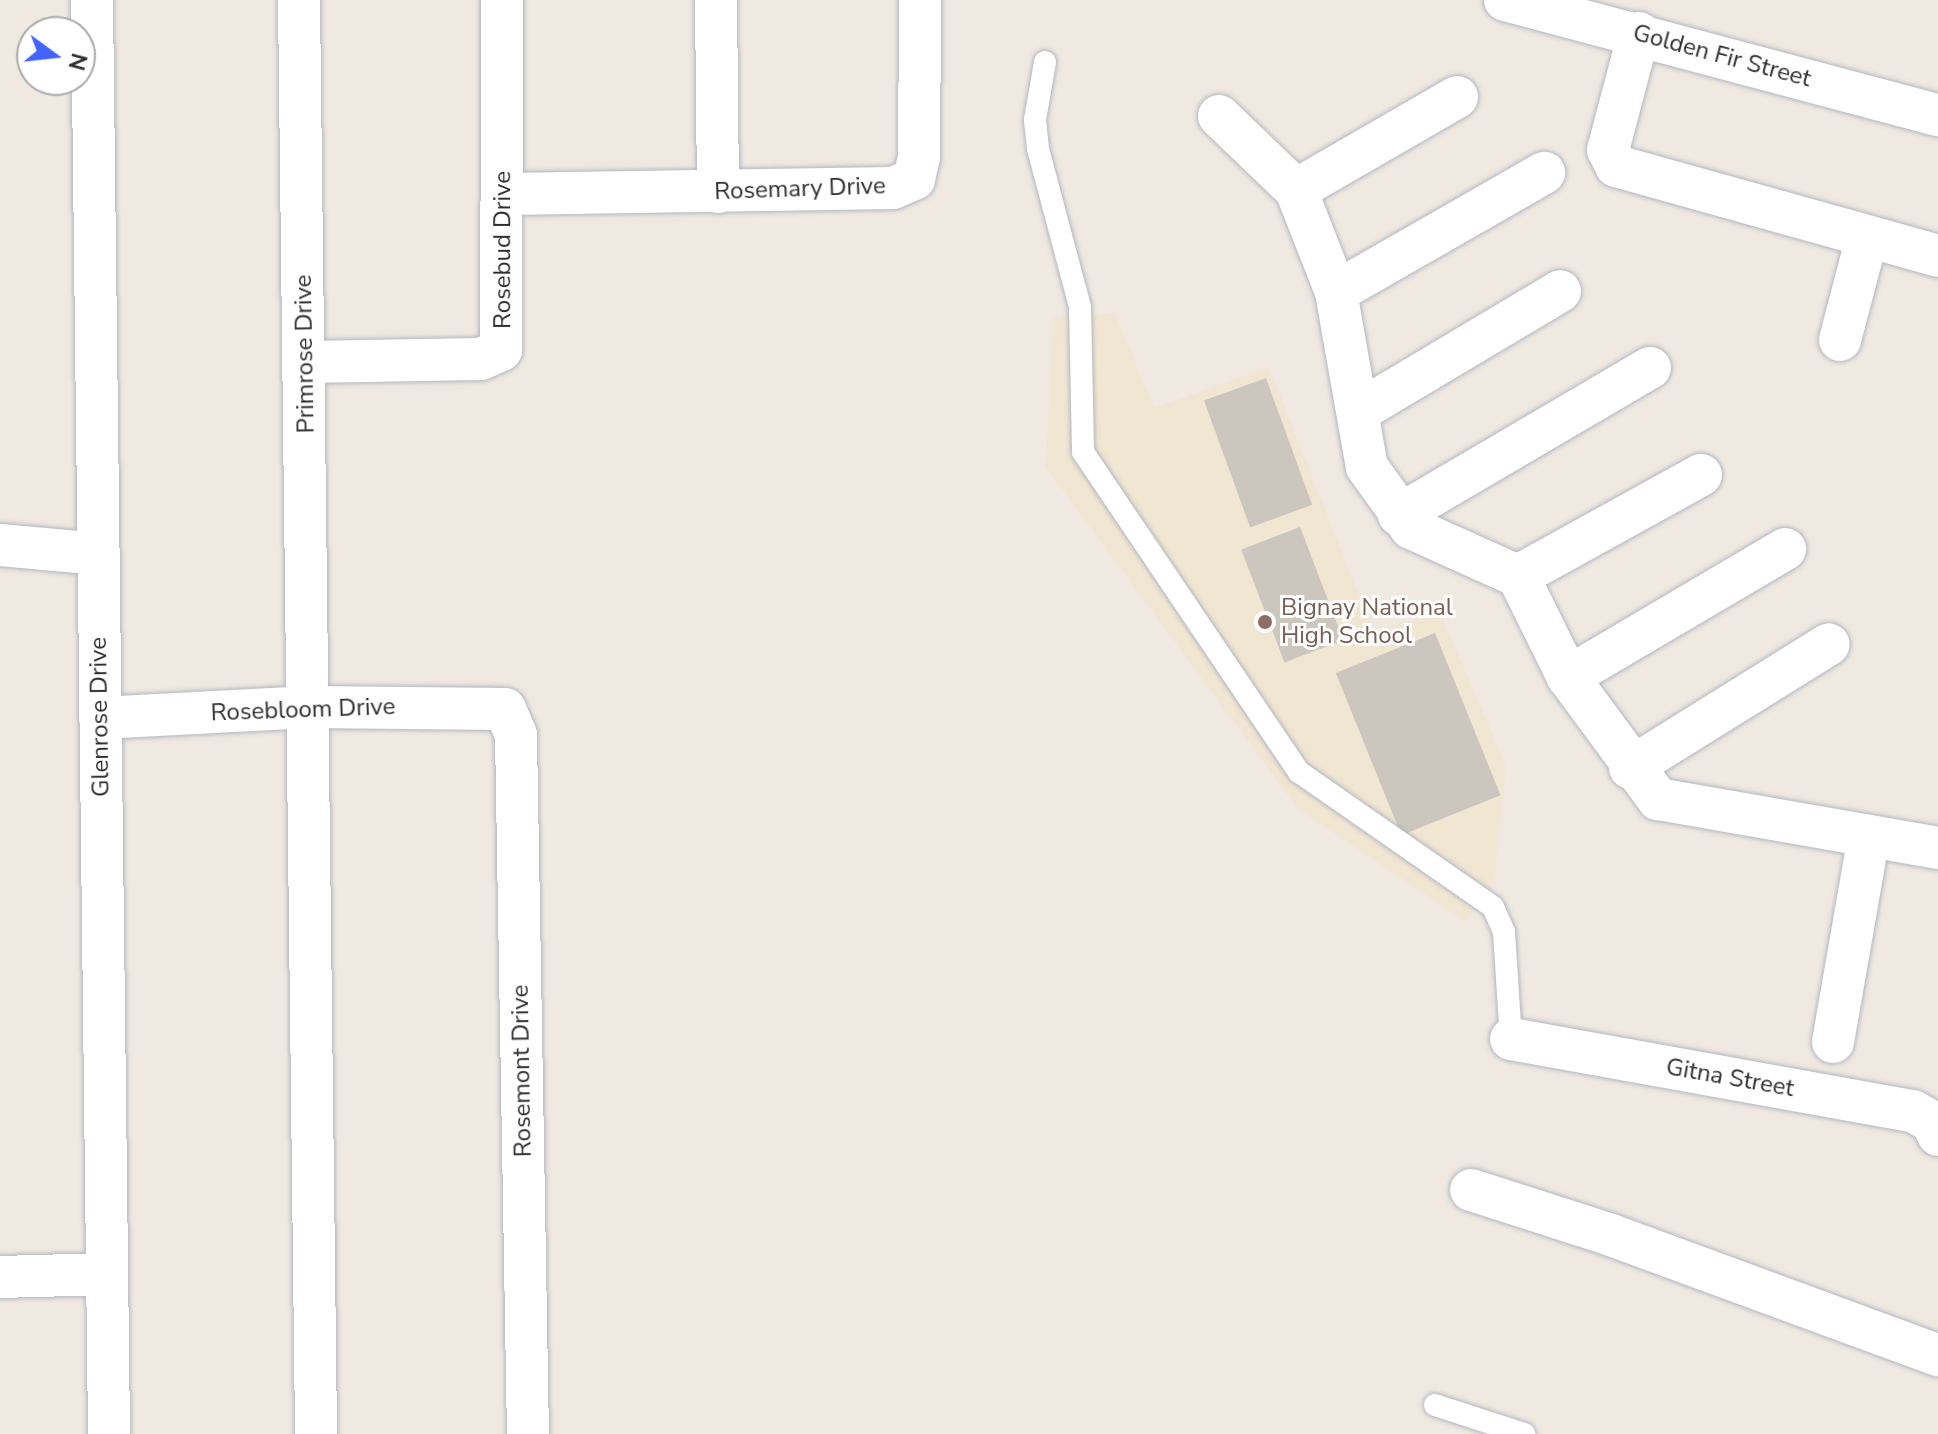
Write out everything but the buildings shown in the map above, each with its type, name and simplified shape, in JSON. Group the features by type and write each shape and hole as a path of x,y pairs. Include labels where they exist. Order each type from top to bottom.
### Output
{"street":[{"name":"Glenrose Drive","path":"92,0 109,1434"},
{"name":"Primrose Drive","path":"299,0 310,707 316,1434"},
{"name":"Rosebud Drive","path":"305,362 481,359 501,350 504,194 502,0"},
{"path":"716,0 718,192"},
{"name":"Rosemary Drive","path":"504,194 893,188 914,179 919,157 920,0"},
{"name":"Golden Fir Street","path":"1505,0 1639,33 1938,115"},
{"path":"1639,33 1608,150 1616,166 1938,256"},
{"path":"1296,190 1457,97"},
{"path":"1219,116 1296,190 1336,292 1367,467 1411,528 1518,576 1568,677 1630,768 1658,799 1938,848"},
{"path":"1336,292 1544,173"},
{"path":"1840,340 1867,237"},
{"path":"1359,411 1560,291"},
{"path":"1399,515 1650,368"},
{"path":"1518,576 1701,475"},
{"path":"0,545 98,554"},
{"path":"1568,677 1785,549"},
{"path":"1630,768 1829,644"},
{"name":"Rosebloom Drive","path":"100,718 310,707 505,709"},
{"name":"Rosemont Drive","path":"505,709 516,735 528,1434"},
{"path":"1833,1042 1869,836"},
{"name":"Gitna Street","path":"1511,1039 1913,1111 1932,1122 1938,1135"},
{"path":"1471,1190 1611,1235 1938,1355"},
{"path":"0,1277 107,1274"}],"lane":[{"path":"1045,62 1035,120 1038,149 1080,307 1083,452 1299,772 1493,907 1504,932 1511,1039"},
{"path":"1435,1405 1524,1434"}],"shaded area":[{"name":"Bignay National High School","path":"1115,313 1154,408 1269,367 1373,631 1440,613 1506,765 1494,883 1465,921 1298,809 1046,467 1053,317"}],"place":[{"name":"Bignay National High School","path":"1265,622"}]}
